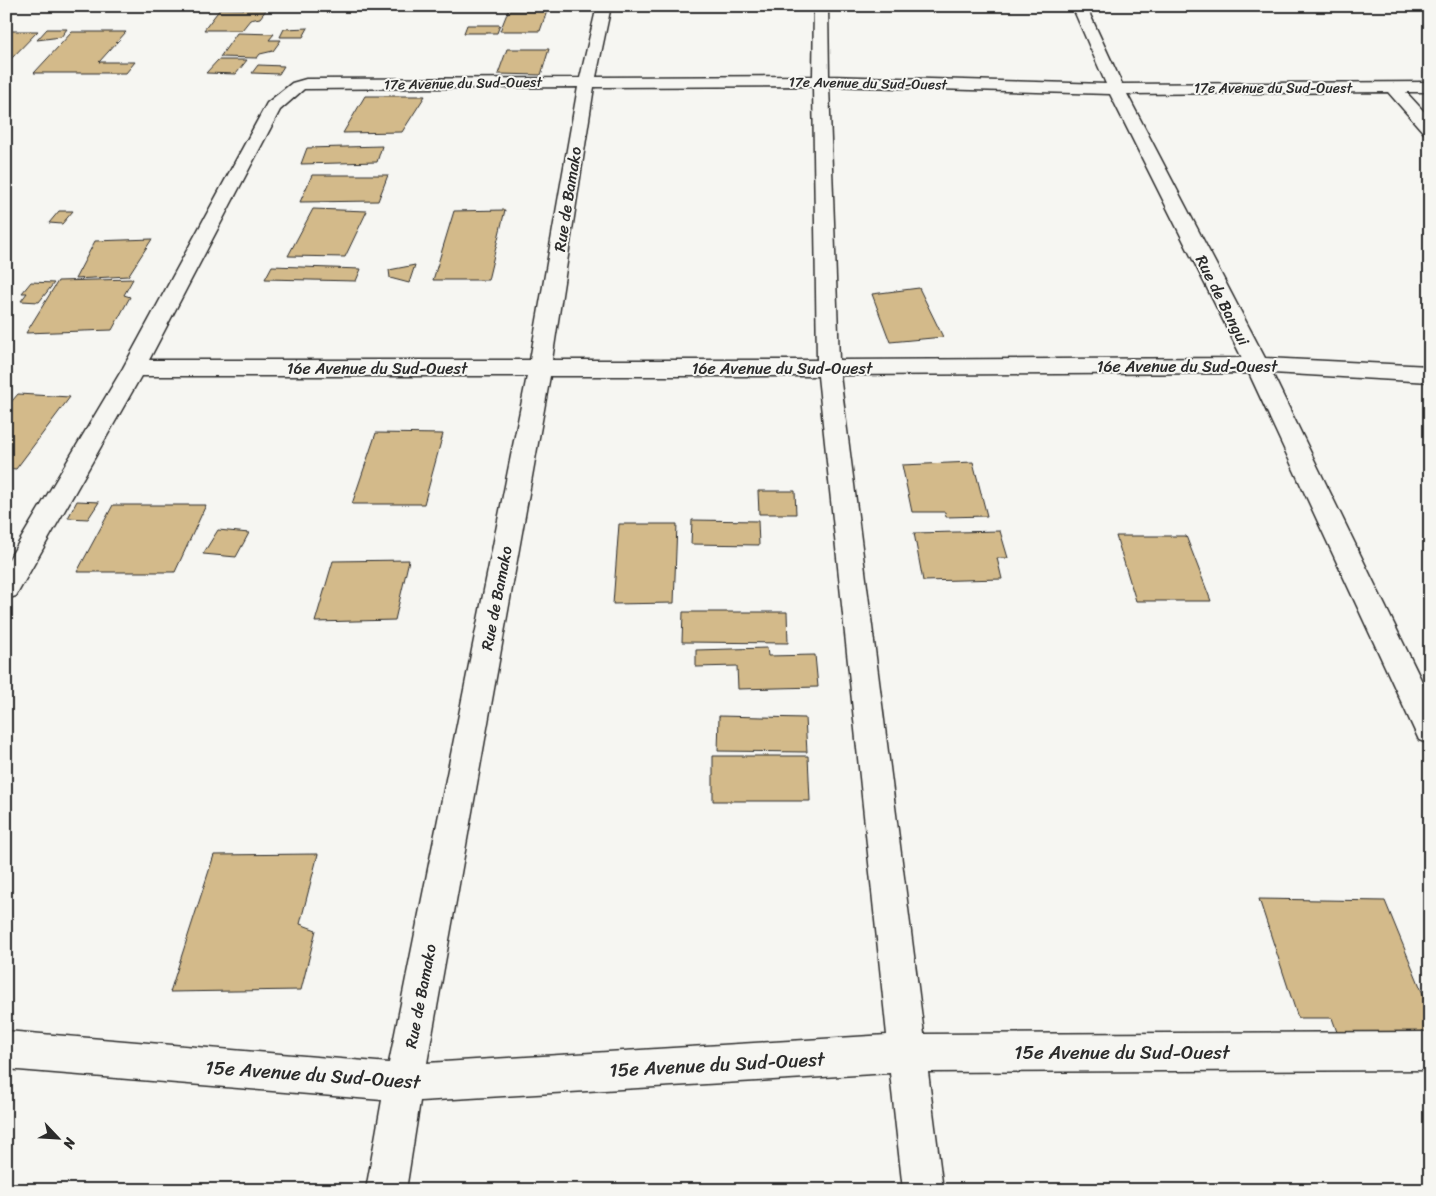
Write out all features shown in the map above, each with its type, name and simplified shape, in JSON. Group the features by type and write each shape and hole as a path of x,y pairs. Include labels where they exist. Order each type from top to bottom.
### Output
{"street":[{"name":"Rue de Bamako","path":"386,1190 404,1083 540,367 587,81 604,6"},
{"path":"821,6 820,81 828,368 923,1190"},
{"name":"Rue de Bangui","path":"1080,6 1116,90 1257,365 1430,730"},
{"name":"17e Avenue du Sud-Ouest","path":"134,368 273,107 298,86 306,84 820,81 1116,90 1430,87"},
{"path":"1393,88 1430,129"},
{"name":"16e Avenue du Sud-Ouest","path":"134,368 828,368 1257,365 1430,374"},
{"path":"6,588 134,368"},
{"name":"15e Avenue du Sud-Ouest","path":"6,1050 404,1083 906,1053 1430,1051"}],"building":[{"path":"220,9 266,10 260,18 250,20 242,30 204,30"},
{"path":"508,11 547,11 540,31 500,31"},
{"path":"467,25 500,25 497,33 464,33"},
{"path":"308,28 303,37 280,37 284,29"},
{"path":"47,29 67,29 61,37 37,40"},
{"path":"6,31 38,31 9,61 6,61"},
{"path":"72,32 126,32 99,62 135,62 126,73 34,73"},
{"path":"237,33 274,34 269,40 281,40 273,51 260,54 257,58 220,57"},
{"path":"507,49 549,49 541,75 498,74"},
{"path":"218,60 247,60 236,74 206,73"},
{"path":"258,65 284,66 279,74 252,73"},
{"path":"365,96 425,96 402,132 343,133"},
{"path":"382,146 377,162 301,164 307,148"},
{"path":"312,175 388,175 378,201 300,202"},
{"path":"313,209 367,211 345,257 288,256"},
{"path":"505,210 488,280 433,280 454,211"},
{"path":"59,211 73,211 62,224 49,223"},
{"path":"152,239 128,276 75,279 95,241"},
{"path":"415,265 409,283 390,278 389,270"},
{"path":"272,266 361,269 356,281 265,279"},
{"path":"133,279 124,295 130,297 112,330 26,333 58,281"},
{"path":"31,282 54,283 39,302 21,301 27,293 22,293"},
{"path":"919,288 943,337 890,342 872,294"},
{"path":"18,394 70,397 16,469 6,468 6,408"},
{"path":"376,433 443,434 424,504 352,504"},
{"path":"973,462 987,516 946,517 945,512 912,512 902,465"},
{"path":"758,491 795,491 796,514 759,514"},
{"path":"77,501 99,502 88,519 68,518"},
{"path":"113,505 206,505 175,572 77,572"},
{"path":"692,520 758,521 759,545 691,544"},
{"path":"619,524 677,524 674,603 613,604"},
{"path":"218,530 249,533 236,557 203,554"},
{"path":"1000,531 1008,558 997,558 1002,579 923,581 914,533"},
{"path":"1116,536 1186,536 1211,601 1136,601"},
{"path":"409,560 395,620 315,622 333,561"},
{"path":"683,612 787,612 788,643 682,642"},
{"path":"767,648 768,656 815,655 818,687 738,689 737,666 696,667 696,650"},
{"path":"719,716 805,718 807,752 718,751"},
{"path":"713,756 808,756 810,801 713,801"},
{"path":"318,854 300,924 316,930 301,990 170,992 214,855"},
{"path":"1259,899 1385,901 1430,1011 1430,1034 1337,1032 1332,1018 1298,1018"}]}
